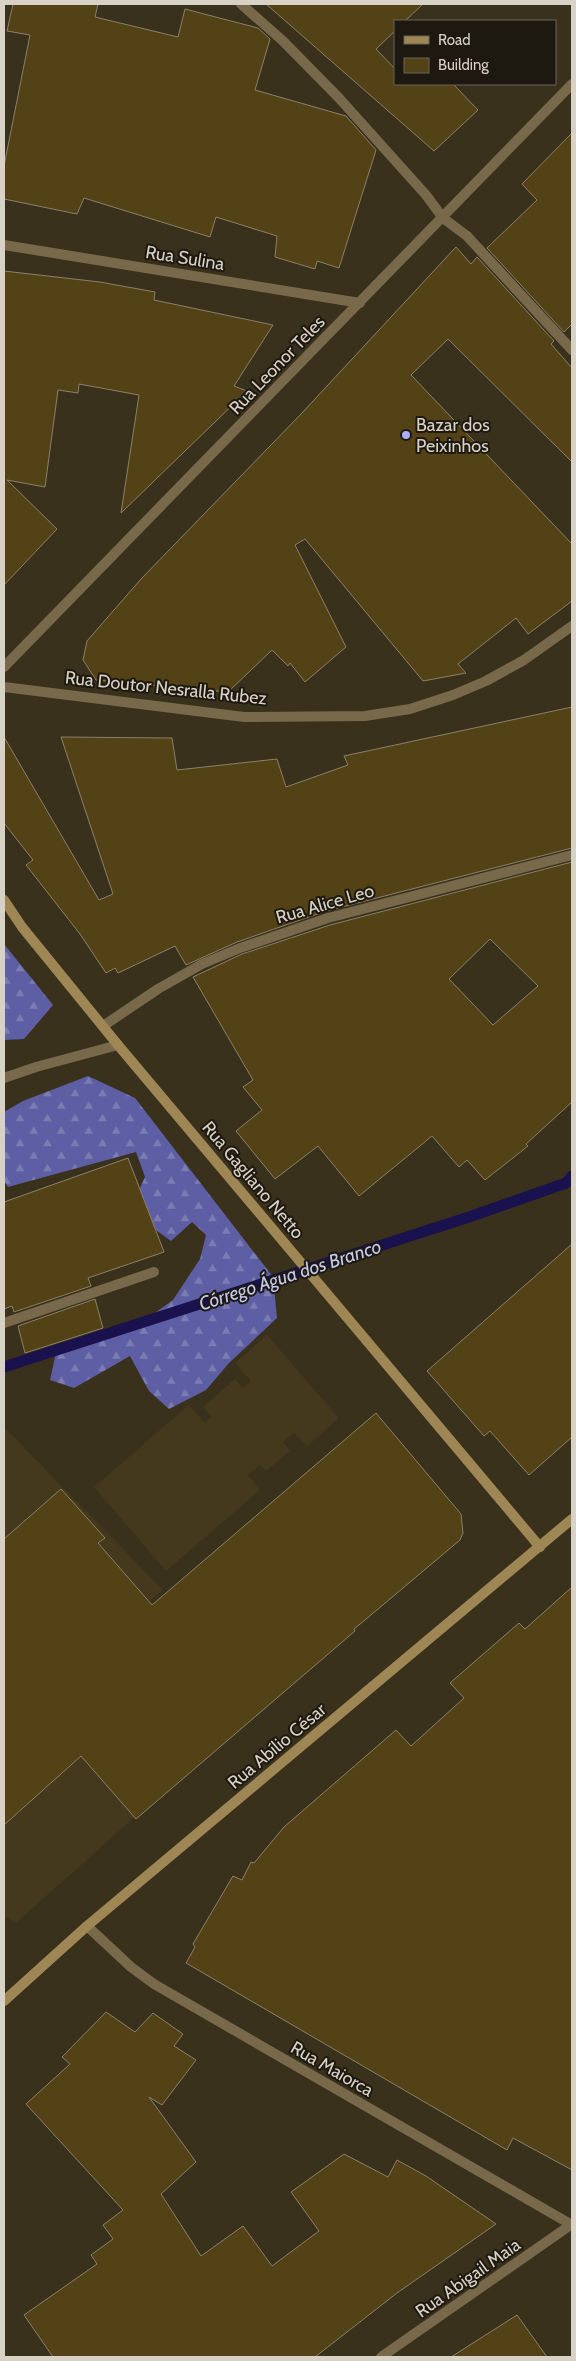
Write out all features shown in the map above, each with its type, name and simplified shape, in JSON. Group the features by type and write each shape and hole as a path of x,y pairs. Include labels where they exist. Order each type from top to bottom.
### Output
{"street":[{"path":"241,4 283,41 339,98 426,195 443,218 467,236 572,350"},
{"name":"Rua Leonor Teles","path":"4,667 572,84"},
{"name":"Rua Sulina","path":"4,245 360,303"},
{"name":"Rua Doutor Nesralla Rubez","path":"4,687 244,717 366,716 410,709 453,695 486,681 524,660 572,626"},
{"name":"Rua Alice Leo","path":"103,1026 158,988 202,964 240,948 328,918 572,855"},
{"name":"Rua Gagliano Netto","path":"4,900 22,927 118,1045 540,1547"},
{"path":"4,1078 36,1067 118,1045"},
{"path":"4,1323 154,1272"},
{"name":"Rua Abílio César","path":"4,2001 87,1926 572,1519"},
{"name":"Rua Maiorca","path":"87,1926 131,1967 171,1995 572,2224"},
{"name":"Rua Abigail Maia","path":"380,2357 572,2224"}],"shaded area":[{"path":"267,1335 339,1418 307,1446 294,1433 283,1442 290,1451 266,1471 260,1465 248,1475 260,1490 166,1571 94,1487 189,1405 205,1423 211,1417 203,1407 235,1379 243,1388 251,1381 235,1363"},
{"path":"4,1427 163,1590 55,1676 156,1798 16,1923 4,1916"}],"green space":[{"path":"4,944 53,1005 24,1039 4,1040"},
{"path":"88,1076 135,1098 273,1277 277,1318 229,1363 206,1390 169,1409 149,1391 130,1356 74,1388 50,1380 56,1353 138,1325 173,1300 200,1259 206,1235 192,1222 171,1241 149,1225 139,1190 145,1177 136,1152 8,1187 4,1181 4,1112 23,1101"}],"building":[{"path":"13,4 98,4 95,17 178,37 185,9 258,28 270,39 255,90 346,116 376,150 339,268 317,261 315,269 275,257 277,236 216,217 210,237 84,198 77,214 4,199 4,166 30,35 7,31"},
{"path":"266,4 423,4 406,20 394,20 394,32 376,49 394,68 394,85 454,85 478,110 434,151"},
{"path":"572,133 572,324 564,332 487,248 537,200 522,184"},
{"path":"456,247 471,264 477,257 554,341 551,344 572,368 572,462 448,339 411,375 572,544 572,601 528,634 516,618 458,664 466,673 423,681 305,539 295,545 346,647 305,682 290,663 288,666 272,650 228,692 96,680 83,660 87,641 141,579 302,413"},
{"path":"4,271 100,282 155,292 154,300 273,325 234,386 247,391 121,513 139,395 79,384 78,393 58,390 45,487 7,480 57,529 4,585"},
{"path":"572,707 572,848 326,911 237,942 186,965 175,946 118,973 115,968 106,973 80,934 26,865 33,860 4,823 4,737 99,900 113,894 61,737 172,738 177,770 277,759 286,787 348,765 344,756"},
{"path":"572,862 572,1102 526,1144 528,1146 485,1180 467,1160 459,1167 432,1136 359,1196 318,1146 275,1179 236,1131 262,1110 243,1087 253,1080 193,977 242,954 330,925","holes":["490,939 538,986 493,1025 449,979"]},
{"path":"128,1158 164,1252 88,1278 91,1286 14,1312 12,1306 4,1309 4,1202"},
{"path":"572,1244 572,1437 529,1475 490,1431 484,1436 427,1371"},
{"path":"95,1299 103,1328 25,1353 18,1326"},
{"path":"376,1413 461,1514 463,1533 460,1540 354,1629 355,1631 136,1819 81,1756 4,1825 4,1539 61,1489 105,1538 98,1543 152,1605"},
{"path":"572,1587 572,2170 513,2138 507,2150 186,1963 195,1947 193,1944 233,1876 242,1880 251,1862 254,1863 284,1827 396,1730 411,1746 464,1698 450,1683 519,1623 525,1629"},
{"path":"106,2012 135,2032 153,2013 183,2034 174,2046 196,2060 162,2105 149,2097 196,2162 161,2194 201,2256 243,2226 272,2266 319,2231 291,2192 344,2154 388,2177 397,2160 426,2176 496,2224 397,2293 315,2357 53,2357 24,2315 97,2264 91,2255 113,2239 103,2225 123,2210 26,2104 70,2064 62,2057"},
{"path":"517,2315 547,2357 451,2357"}],"waterway":[{"name":"Córrego Água dos Branco","path":"4,1367 469,1217 566,1183 572,1176"}],"place":[{"name":"Bazar dos Peixinhos","path":"406,435"}]}
